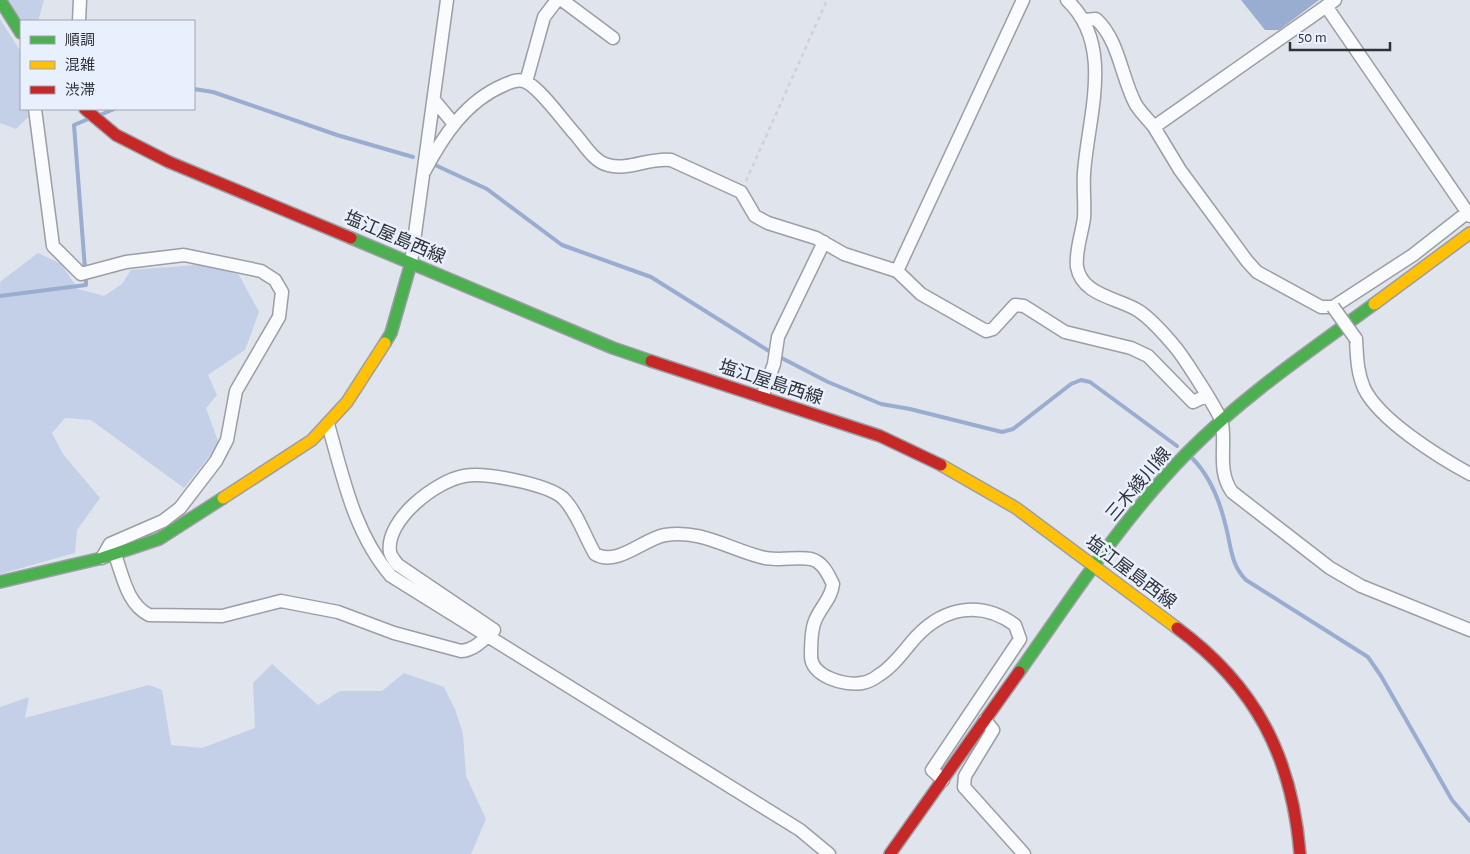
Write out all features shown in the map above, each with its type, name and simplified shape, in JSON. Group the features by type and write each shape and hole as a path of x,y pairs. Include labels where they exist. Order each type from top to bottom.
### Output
{"main road":[{"path":"0,0 20,31"},
{"name":"塩江屋島西線","path":"86,110 116,135 169,162 613,348 880,436 954,472 1016,508 1200,645 1236,682 1256,709 1282,762 1297,816 1300,854"},
{"name":"三木綾川線","path":"890,854 1094,566 1144,500 1188,452 1264,384 1470,233"},
{"path":"0,582 115,555 144,545 178,528 283,461 312,440 328,424 369,370 391,333 411,263"}],"street":[{"path":"79,20 80,0"},
{"path":"411,263 447,0"},
{"path":"526,82 544,17 557,0"},
{"path":"562,0 613,38"},
{"path":"897,272 1024,0"},
{"path":"1067,0 1084,20 1093,40 1095,62 1084,174 1084,217 1077,266 1082,280 1093,290 1129,305 1142,313 1176,348 1222,420 1223,471 1226,482 1232,492 1330,568 1361,586 1470,630"},
{"path":"1084,20 1096,19 1102,25 1111,40 1135,104 1154,127 1180,170 1246,261 1268,280 1296,292 1321,307 1334,307 1413,255 1469,214 1330,3 1154,127"},
{"path":"424,172 454,124 482,96 514,80 526,82 544,98 596,158 606,165 619,167 661,159 671,160 741,192 755,216 768,223 824,242 862,262 897,272 921,294 986,331 993,329 1015,305 1024,306 1065,332 1131,348 1148,356 1193,402 1206,396"},
{"path":"434,100 454,124"},
{"path":"35,110 53,246 81,274 126,262 184,255 261,271 275,280 282,292 279,317 236,391 227,440 216,461 180,508 163,521 110,544 102,558"},
{"path":"762,397 774,364 778,337 824,242"},
{"path":"1334,307 1356,339 1357,362 1364,388 1377,405 1399,427 1470,474"},
{"path":"328,424 346,490 365,540 379,562 391,576 800,830 828,854"},
{"path":"115,555 132,601 140,610 149,615 222,616 281,601 338,612 394,633 461,651 469,650 494,630 398,565 390,555 390,540 398,521 433,491 449,481 464,476 479,475 517,481 552,491 563,498 569,506 595,554 601,558 610,559 618,556 649,539 682,534 702,536 760,557 775,560 811,559 820,563 833,584 831,595 814,622 810,656 812,666 818,673 847,682 860,683 881,674 917,636 934,621 952,611 967,609 986,610 1015,624 1020,639 932,770 943,780"},
{"path":"985,720 993,730 965,776 964,787 1024,854"}],"path":[{"path":"741,192 827,0"}],"shaded area":[{"path":"8,0 44,0 38,20 20,20"},
{"path":"1241,0 1319,0 1279,30 1265,30"},
{"path":"0,19 20,50 20,110 27,110 28,117 16,129 0,123"},
{"path":"38,253 61,264 78,289 104,296 122,284 131,270 208,264 239,275 259,312 245,350 208,375 217,395 206,408 219,444 184,488 91,420 65,418 52,433 63,454 100,498 77,530 75,553 0,574 0,282"},
{"path":"272,664 318,705 340,691 382,691 404,673 444,687 455,709 463,734 466,776 486,819 471,854 0,854 0,707 29,697 25,718 149,685 162,690 171,745 202,748 255,728 253,683"}],"waterway":[{"path":"195,89 213,92 337,135 413,157"},
{"path":"100,115 112,110"},
{"path":"85,269 74,125 86,120"},
{"path":"435,165 487,189 562,245 651,277 772,353 828,382 881,404 910,409 1002,432 1013,429 1071,384 1081,380 1090,382 1177,446"},
{"path":"0,296 86,285 86,276"},
{"path":"1192,458 1204,472 1217,497 1234,560 1241,574 1246,580 1368,657 1381,676 1452,800 1470,821"}],"traffic: fast":[{"path":"0,0 20,31"},
{"path":"351,238 613,348 651,361"},
{"path":"385,343 391,333 411,263"},
{"path":"1019,672 1120,531 1141,504 1187,453 1208,432 1254,393 1374,304"},
{"path":"0,582 102,558 159,539 223,498"}],"traffic: slow":[{"path":"1374,304 1470,233"},
{"path":"223,498 312,440 347,402 385,343"},
{"path":"941,465 1016,508 1177,628"}],"traffic: jam":[{"path":"86,110 116,135 169,162 351,238"},
{"path":"651,361 880,436 941,465"},
{"path":"1177,628 1205,650 1228,674 1249,699 1265,726 1289,786 1296,819 1300,854"},
{"path":"890,854 1019,672"}]}
